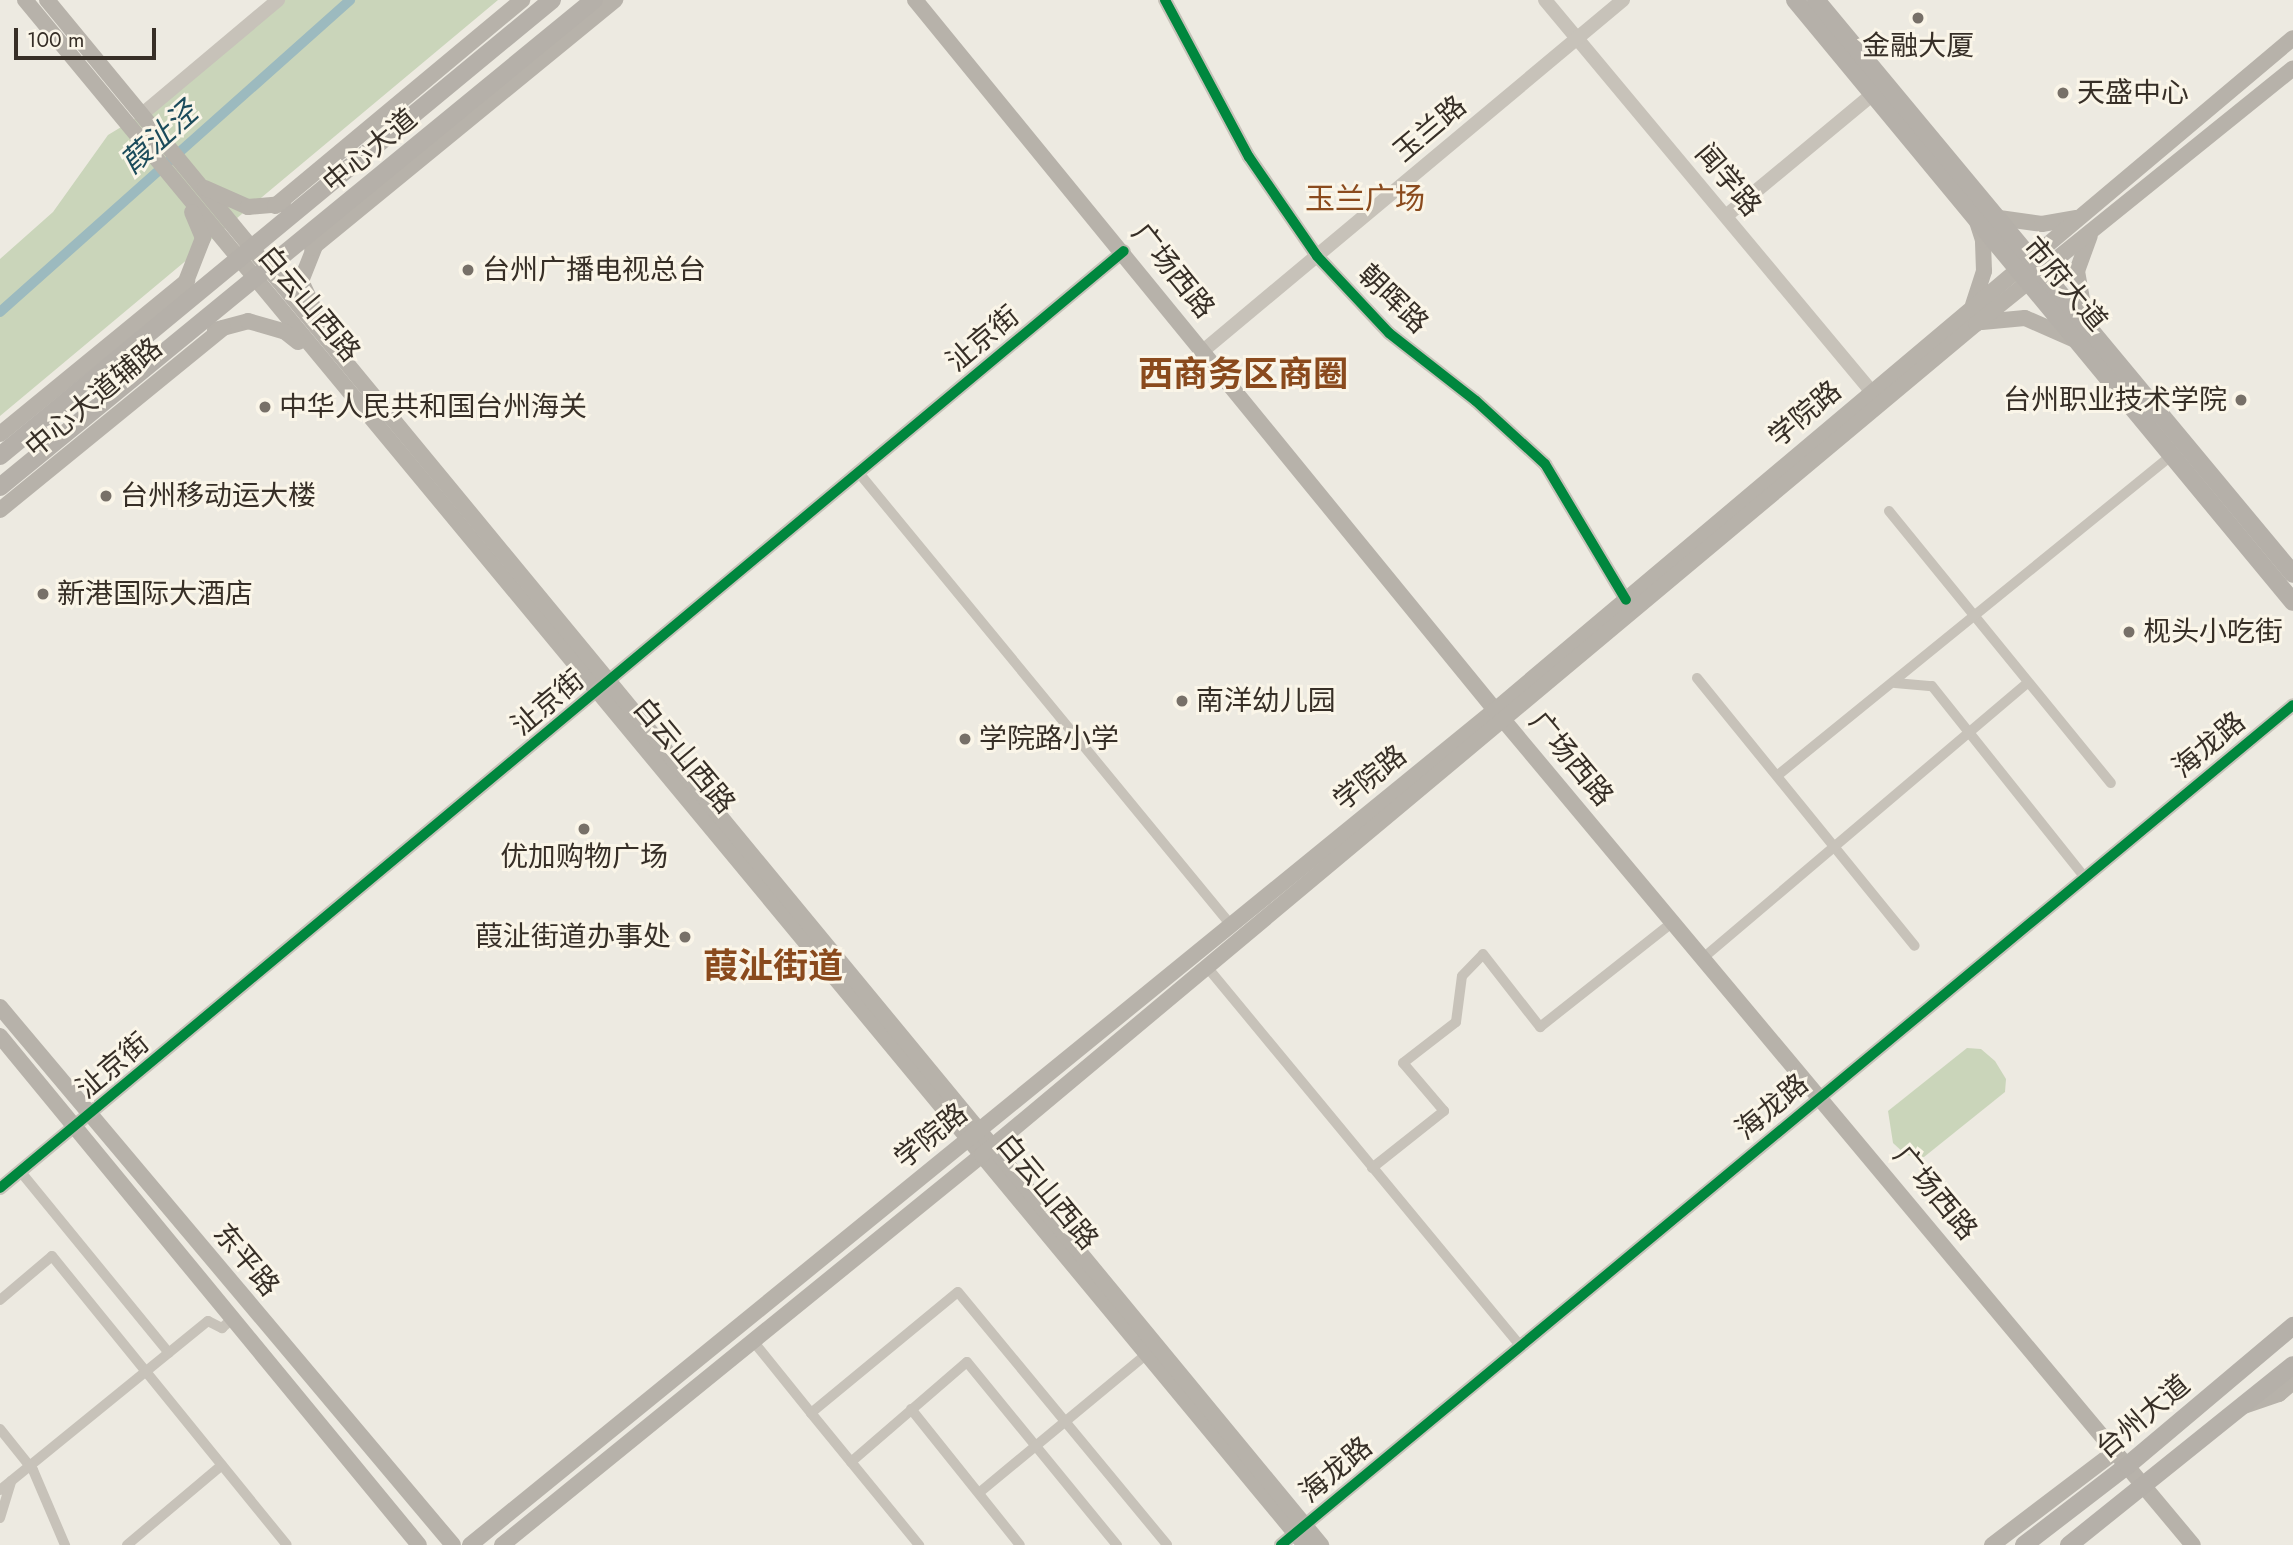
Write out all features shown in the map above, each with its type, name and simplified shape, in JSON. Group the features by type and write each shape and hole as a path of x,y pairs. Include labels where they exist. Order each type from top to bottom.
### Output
{"main road":[{"name":"白云山西路","path":"25,0 181,191 244,254"},
{"name":"白云山西路","path":"47,0 193,178 318,357 597,692 987,1150 1302,1534"},
{"path":"275,206 522,0"},
{"name":"中心大道","path":"0,456 552,0"},
{"name":"中心大道","path":"0,487 594,0"},
{"path":"312,248 615,0"},
{"name":"广场西路","path":"915,0 1124,251 1500,715 2193,1545"},
{"name":"市府大道","path":"1795,0 1976,218 2024,262 2080,343 2293,602"},
{"name":"市府大道","path":"1816,0 1999,218 2024,262"},
{"name":"学院路","path":"470,1545 1231,925 1500,715 1626,600 2293,38"},
{"name":"学院路","path":"502,1545 987,1150 1207,967 1500,715 2293,68"},
{"name":"中心大道","path":"193,178 248,207 275,206 312,198"},
{"name":"中心大道","path":"170,314 187,281 203,239 181,191"},
{"name":"白云山西路","path":"334,215 312,248 301,281 337,353"},
{"path":"1999,218 2042,224 2078,217"},
{"path":"1972,307 1984,271 1983,240 1976,218"},
{"path":"2086,323 2077,271 2088,239 2101,224"},
{"name":"白云山西路","path":"261,275 337,353 611,681 974,1135"},
{"name":"市府大道","path":"2036,277 2086,323 2293,574"},
{"name":"中心大道辅路","path":"0,434 187,281"},
{"path":"1976,324 2025,318 2080,343"},
{"name":"中心大道","path":"179,342 248,321 284,331 318,357"},
{"name":"中心大道辅路","path":"0,510 223,328"},
{"name":"东平路","path":"0,1007 453,1545"},
{"name":"东平路","path":"0,1036 419,1545"},
{"name":"白云山西路","path":"987,1150 1147,1354 1302,1534 1321,1545"},
{"name":"台州大道","path":"2030,1540 2128,1465 2293,1326"},
{"name":"台州大道","path":"2070,1545 2146,1487 2293,1365"},
{"path":"2242,1407 2279,1394 2293,1382"},
{"path":"1995,1545 2116,1451"},
{"path":"1995,1545 2030,1540"}],"street":[{"path":"141,115 278,0"},
{"name":"朝晖路","path":"1165,0 1249,157 1317,256 1389,333 1476,401 1545,464 1626,600"},
{"name":"闻学路","path":"1545,0 1872,392"},
{"name":"玉兰路","path":"1204,350 1623,0"},
{"path":"1726,216 1873,94"},
{"name":"沚京街","path":"0,1188 1124,251"},
{"path":"1778,775 1895,683 2172,455"},
{"path":"859,473 1231,925"},
{"path":"1889,511 2111,783"},
{"path":"1697,678 1915,946"},
{"path":"1703,958 2028,682"},
{"path":"1895,683 1932,686 1972,732 2085,878"},
{"name":"海龙路","path":"1281,1545 1302,1534 1520,1346 2293,705"},
{"path":"1372,1168 1444,1111 1403,1063 1456,1022 1462,976 1483,954 1540,1027 1673,922"},
{"path":"1207,967 1520,1346"},
{"path":"20,1171 169,1353"},
{"path":"0,1300 52,1256 287,1545"},
{"path":"811,1413 958,1292 1167,1545"},
{"path":"0,1490 208,1321 222,1328 232,1319"},
{"path":"752,1341 918,1545"},
{"path":"980,1492 1147,1354"},
{"path":"851,1462 967,1362 1117,1545"},
{"path":"911,1409 1020,1545"},
{"path":"0,1429 30,1466 65,1545"},
{"path":"127,1545 222,1465"},
{"path":"0,1518 11,1481"}],"green space":[{"path":"278,0 498,0 0,416 0,259 53,212 108,135 141,115"},
{"path":"1967,1048 1981,1049 1995,1061 2006,1079 2005,1092 1924,1157 1906,1155 1893,1143 1888,1111"}],"waterway":[{"name":"葭沚泾","path":"0,312 350,0"}],"cycle path":[{"path":"1165,0 1249,157 1317,256 1389,333 1476,401 1545,464 1626,600"},
{"path":"0,1188 1124,251"},
{"path":"1281,1545 2293,705"}],"place":[{"name":"金融大厦","path":"1918,18"},
{"name":"天盛中心","path":"2063,93"},
{"name":"台州广播电视总台","path":"468,270"},
{"name":"台州职业技术学院","path":"2241,400"},
{"name":"中华人民共和国台州海关","path":"265,407"},
{"name":"台州移动运大楼","path":"106,496"},
{"name":"新港国际大酒店","path":"43,594"},
{"name":"枧头小吃街","path":"2129,632"},
{"name":"南洋幼儿园","path":"1182,701"},
{"name":"学院路小学","path":"965,739"},
{"name":"优加购物广场","path":"584,829"},
{"name":"葭沚街道办事处","path":"685,937"}],"district":[{"name":"玉兰广场","path":"1365,199"},
{"name":"西商务区商圈","path":"1243,374"},
{"name":"葭沚街道","path":"773,966"}]}
